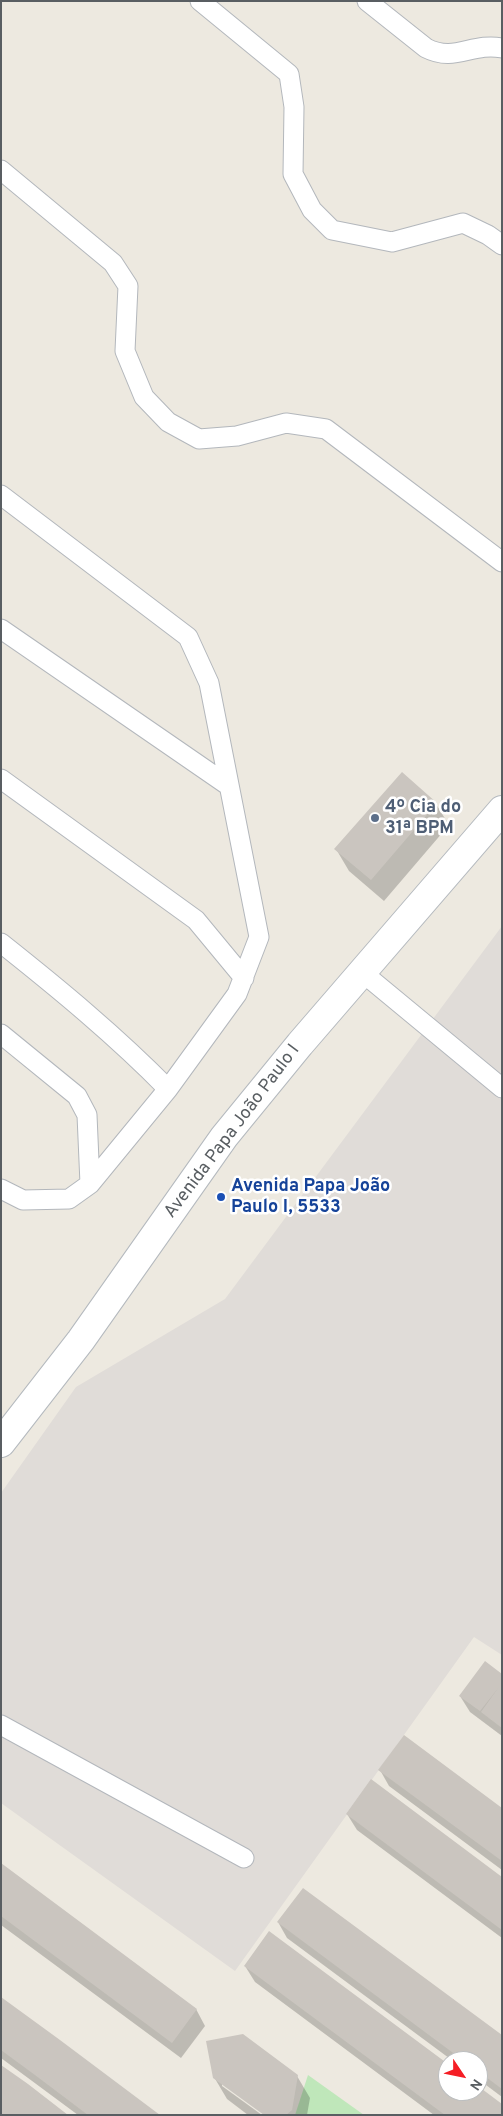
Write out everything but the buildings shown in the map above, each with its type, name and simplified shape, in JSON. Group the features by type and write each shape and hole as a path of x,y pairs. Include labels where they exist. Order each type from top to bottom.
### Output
{"main road":[{"name":"Avenida Papa João Paulo I","path":"1,1444 81,1340 224,1137 300,1044 502,810"}],"lane":[{"path":"200,1 289,74 294,107 293,174 312,210 332,230 354,236 392,242 463,223 488,235 502,245"},
{"path":"367,1 426,48 437,54 448,56 492,46 502,48"},
{"path":"1,170 113,263 123,278 128,286 125,351 144,397 168,422 199,440 237,436 286,423 326,429 502,562"},
{"path":"1,495 188,637 209,683 259,937 238,994 168,1089 90,1184 69,1199 23,1200 1,1189"},
{"path":"1,629 229,786"},
{"path":"1,780 196,920 244,978"},
{"path":"1,943 70,997 134,1054 168,1089"},
{"path":"363,972 502,1088"},
{"path":"1,1034 77,1096 87,1115 90,1184"},
{"path":"1,1725 244,1858"}],"shaded area":[{"path":"502,926 502,1655 474,1637 235,1971 1,1803 1,1493 76,1387 225,1299"}],"green space":[{"path":"308,2075 364,2115 295,2115"}],"place":[{"name":"4º Cia do 31ª BPM","path":"375,818"},
{"name":"Avenida Papa João Paulo I, 5533","path":"221,1197"}]}
